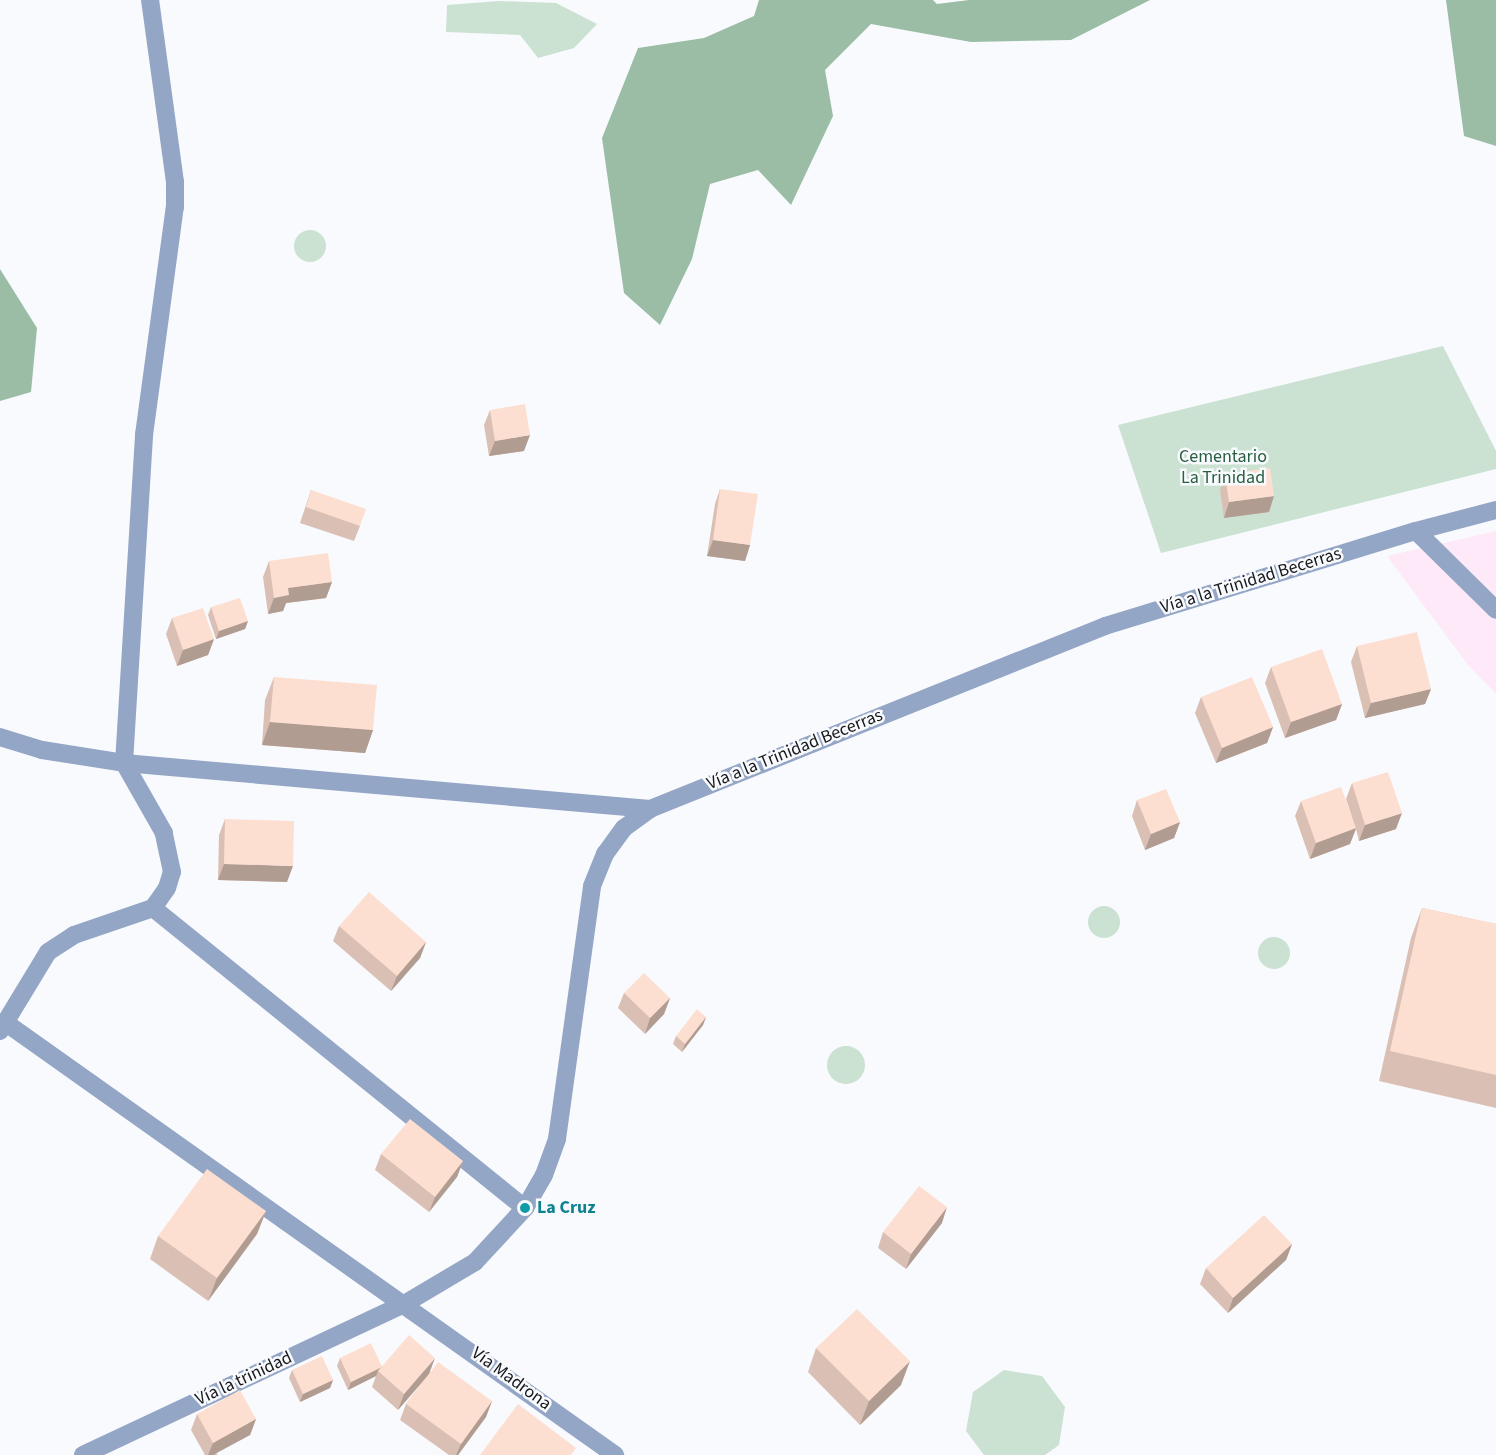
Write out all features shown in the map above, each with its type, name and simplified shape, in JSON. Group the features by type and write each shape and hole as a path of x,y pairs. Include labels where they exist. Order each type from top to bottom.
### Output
{"street":[{"path":"3,1027 48,952 60,941 153,908 167,888 172,872 171,854 165,833 124,763 144,435 175,199 150,0"},
{"name":"Vía a la Trinidad Becerras","path":"406,1303 475,1262 525,1209 544,1175 557,1139 592,886 605,854 624,828 650,809 1105,626 1416,531 1496,510"},
{"path":"1416,531 1496,610"},
{"path":"0,737 42,750 124,763 650,809"},
{"path":"153,908 525,1209"},
{"name":"Vía Madrona","path":"3,1027 406,1303 615,1455"},
{"name":"Vía la trinidad","path":"83,1455 406,1303"}],"shaded area":[{"path":"1496,531 1496,694 1468,665 1387,556"}],"green space":[{"path":"759,0 933,0 937,4 969,0 1150,0 1071,40 971,42 871,24 825,70 833,116 791,205 758,170 710,184 692,259 660,325 624,293 602,138 638,48 704,38 754,16"},
{"path":"1446,0 1496,0 1496,146 1464,136"},
{"path":"499,1 556,3 597,24 574,48 538,58 520,35 446,32 447,5"},
{"path":"310,230 321,235 326,246 321,257 310,262 299,257 294,246 299,235"},
{"path":"0,269 37,328 31,392 0,401"},
{"name":"Cementario La Trinidad","path":"1443,346 1496,451 1496,469 1161,553 1118,425"},
{"path":"1104,906 1116,910 1120,922 1116,934 1104,938 1092,934 1088,922 1092,910"},
{"path":"1274,937 1285,942 1290,953 1285,964 1274,969 1263,964 1258,953 1263,942"},
{"path":"846,1046 859,1052 865,1065 859,1078 846,1084 833,1078 827,1065 833,1052"},
{"path":"1004,1370 1042,1376 1065,1407 1059,1445 1045,1455 984,1455 966,1431 973,1392"}],"building":[{"path":"525,404 530,435 495,441 490,410"},
{"path":"1270,468 1274,496 1229,502 1225,474"},
{"path":"720,489 758,494 750,545 713,540"},
{"path":"311,490 366,509 360,526 306,507"},
{"path":"328,553 332,582 288,588 289,595 274,598 269,561"},
{"path":"240,598 248,621 219,631 211,607"},
{"path":"203,608 214,639 183,650 172,618"},
{"path":"1417,632 1431,689 1371,703 1357,646"},
{"path":"1322,649 1342,704 1291,722 1271,667"},
{"path":"274,677 377,685 373,730 270,722"},
{"path":"1252,677 1273,727 1222,748 1201,697"},
{"path":"1388,772 1402,813 1365,825 1352,783"},
{"path":"1341,787 1356,828 1316,843 1301,801"},
{"path":"1166,789 1180,822 1151,834 1137,800"},
{"path":"225,819 294,821 293,866 224,864"},
{"path":"369,892 426,942 397,976 339,926"},
{"path":"1422,908 1496,924 1496,1075 1390,1051"},
{"path":"644,973 670,998 650,1018 624,993"},
{"path":"697,1009 706,1017 685,1044 676,1036"},
{"path":"410,1119 463,1161 435,1197 381,1154"},
{"path":"207,1169 266,1211 217,1278 158,1236"},
{"path":"919,1186 947,1207 911,1254 883,1232"},
{"path":"1264,1215 1292,1244 1233,1298 1206,1268"},
{"path":"857,1309 910,1361 869,1401 816,1348"},
{"path":"409,1335 435,1358 404,1394 378,1371"},
{"path":"371,1343 382,1367 351,1382 340,1358"},
{"path":"322,1356 333,1380 303,1394 292,1370"},
{"path":"438,1362 492,1401 461,1444 406,1404"},
{"path":"240,1390 256,1419 213,1443 197,1414"},
{"path":"518,1404 576,1448 571,1455 480,1455"}],"place":[{"name":"La Cruz","path":"525,1208"}]}
